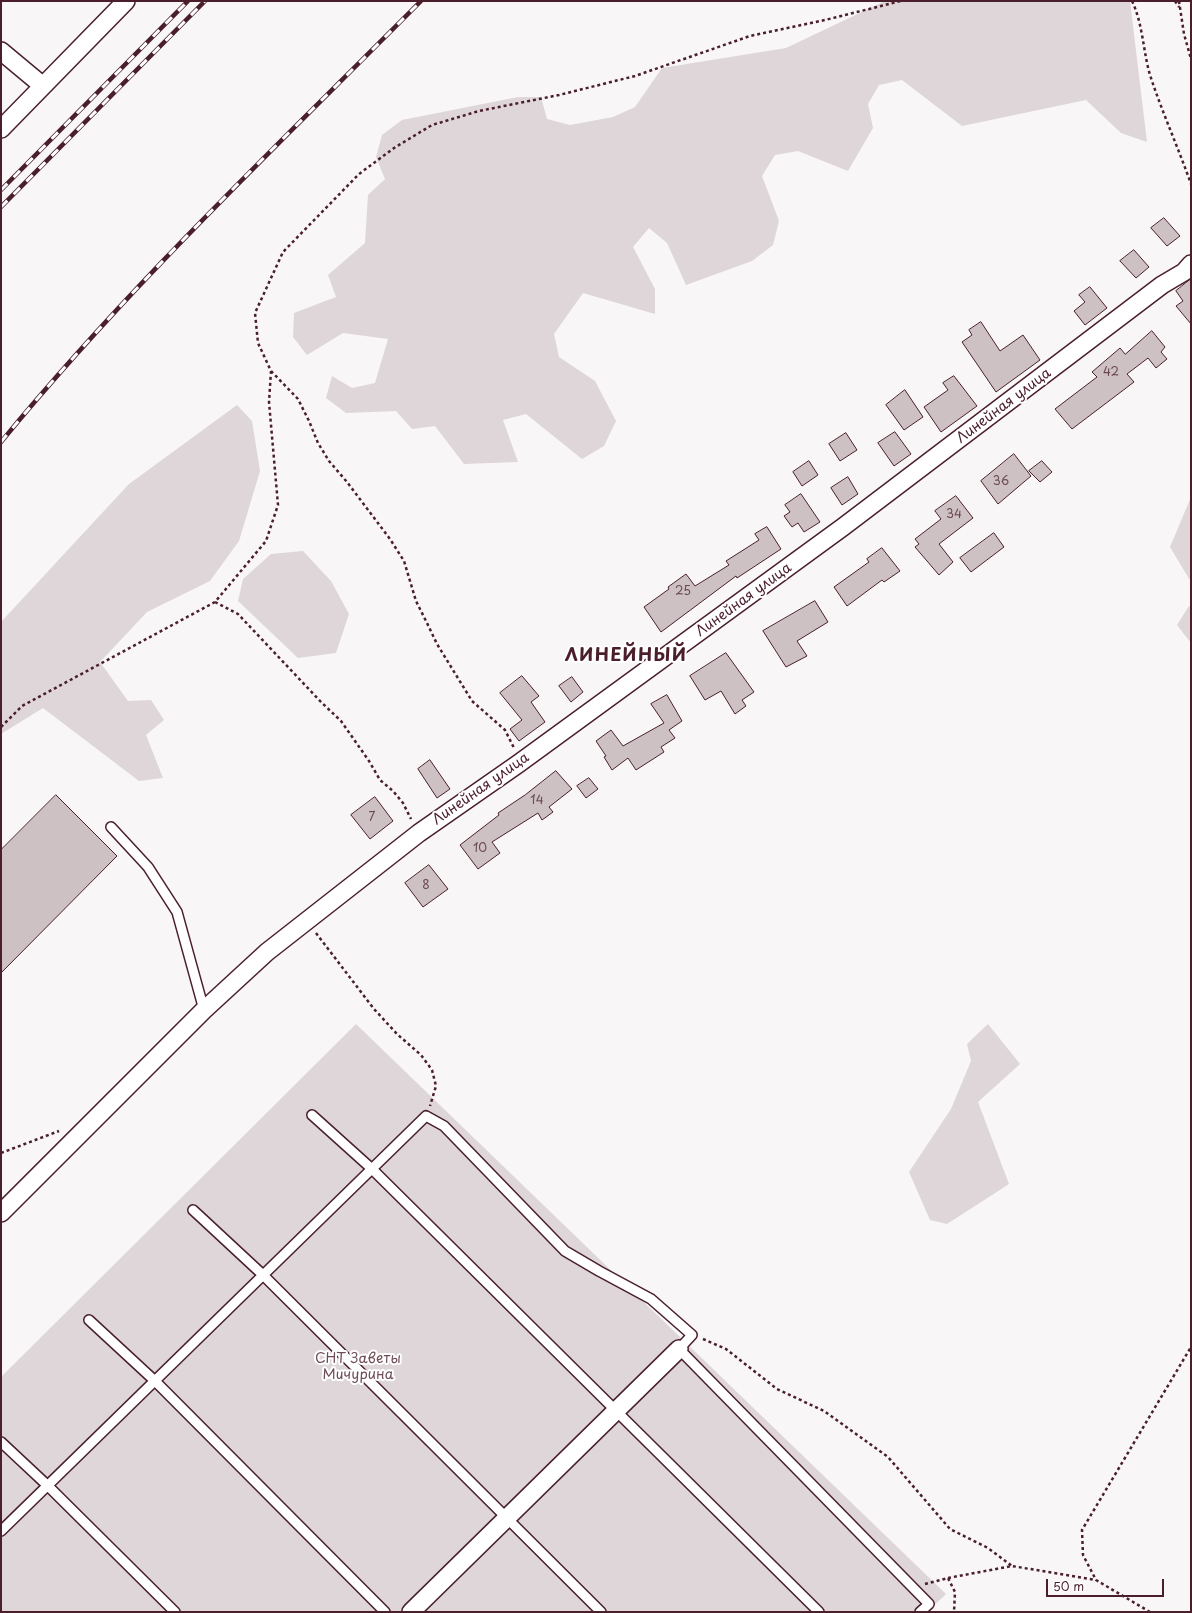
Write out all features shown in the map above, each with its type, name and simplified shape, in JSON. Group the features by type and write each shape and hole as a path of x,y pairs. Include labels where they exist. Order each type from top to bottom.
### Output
{"street":[{"path":"1,129 126,1"},
{"path":"1,51 43,86"},
{"name":"Линейная улица","path":"1,1213 204,1010 268,952 419,833 518,764 843,527 1156,290 1184,272 1191,264"},
{"path":"411,1612 679,1349"}],"lane":[{"path":"111,827 148,867 177,912 204,1010"},
{"path":"312,1115 372,1169 819,1612"},
{"path":"1,1531 426,1116 444,1126 565,1250 599,1271 651,1299 692,1335 679,1349 928,1604 920,1612"},
{"path":"193,1210 263,1275 506,1519 601,1612"},
{"path":"89,1320 155,1381 385,1612"},
{"path":"1,1442 48,1485 174,1612"}],"path":[{"path":"518,764 513,744 505,730 472,701 437,644 416,601 404,561 390,538 329,461 318,443 298,399 271,371 258,343 255,313 283,252 359,174 394,148 432,125 479,111 559,95 635,76 750,36 825,20 901,1"},
{"path":"1132,1 1142,36 1150,73 1191,184"},
{"path":"1175,1 1180,8"},
{"path":"1179,1 1184,34 1191,59"},
{"path":"1,727 22,706 215,602 266,541 278,506 269,402 271,371"},
{"path":"215,602 238,614 321,702 341,721 369,761 380,780 394,792 403,803 419,833"},
{"path":"307,922 374,1009 397,1034 421,1055 432,1070 436,1086 426,1116"},
{"path":"1,1153 60,1131"},
{"path":"688,1331 726,1349 777,1389 824,1411 888,1457 950,1529 988,1548 1012,1566"},
{"path":"1096,1580 1083,1555 1082,1530 1191,1347"},
{"path":"912,1587 948,1578 1012,1566 1096,1580 1150,1612"},
{"path":"948,1578 956,1592 954,1612"}],"green space":[{"path":"885,1 1130,1 1147,142 1121,133 1086,100 962,126 902,80 879,85 868,104 873,128 848,171 798,151 775,155 762,176 779,221 773,245 752,261 686,285 667,243 649,228 633,247 655,289 655,314 583,293 554,334 559,357 595,381 616,421 604,446 582,459 526,414 503,420 518,462 464,464 435,426 412,429 396,411 346,413 326,398 332,376 352,388 375,383 388,339 343,333 307,355 293,337 294,313 336,297 328,275 365,243 368,195 385,179 376,157 382,135 402,120 518,97 541,97 547,119 570,125 613,117 635,107 662,68 786,48"},
{"path":"237,405 252,421 260,471 239,541 210,581 147,612 100,662 128,701 151,700 164,720 146,735 163,778 139,781 43,708 1,734 1,622 129,484"},
{"path":"1191,497 1191,582 1170,547"},
{"path":"303,551 331,581 349,614 336,653 298,658 238,601 243,579 271,554"},
{"path":"1189,606 1191,606 1191,643 1177,625"},
{"name":"СНТ Заветы Мичурина","path":"356,1024 946,1594 927,1612 1,1612 1,1377"},
{"path":"988,1024 1020,1064 978,1102 1009,1184 947,1224 930,1220 909,1172 951,1109 971,1061 967,1044"}],"building":[{"path":"1164,218 1180,236 1167,246 1151,228"},
{"path":"1134,250 1149,267 1136,278 1120,261"},
{"path":"1191,279 1191,324 1176,306 1183,301 1176,291"},
{"path":"1090,287 1107,308 1085,325 1074,311 1085,302 1079,295"},
{"path":"981,322 1000,351 1023,335 1040,360 996,392 962,342 972,335 969,330"},
{"path":"1152,331 1165,347 1161,352 1167,359 1156,368 1148,358 1127,374 1134,382 1072,429 1055,409 1097,377 1092,372 1120,348 1125,354"},
{"path":"954,376 977,406 941,432 924,407 948,390 943,383"},
{"path":"905,390 923,417 904,430 886,405"},
{"path":"895,432 911,454 894,466 878,443"},
{"path":"846,433 857,450 840,461 829,444"},
{"path":"1014,454 1031,476 998,504 981,481"},
{"path":"809,461 818,475 802,486 793,472"},
{"path":"1042,461 1052,472 1040,482 1029,471"},
{"path":"848,477 858,494 842,505 831,488"},
{"path":"801,494 820,522 804,532 798,523 792,527 784,516 790,512 785,505"},
{"path":"956,496 973,518 939,544 953,562 939,575 915,547 919,544 915,539 941,519 935,511"},
{"path":"767,527 781,549 737,578 736,576 661,632 644,607 669,589 668,587 686,574 695,586 729,565 726,561 759,540 755,534"},
{"path":"994,533 1004,547 971,572 960,558"},
{"path":"882,548 900,571 884,582 882,580 847,606 834,587 869,562 867,559"},
{"path":"815,601 828,622 797,641 807,656 786,667 763,631"},
{"path":"726,653 754,692 742,700 746,706 735,714 721,691 705,700 690,676"},
{"path":"522,676 539,696 531,702 545,722 519,741 510,729 522,720 500,693"},
{"path":"572,677 583,692 571,702 559,686"},
{"path":"667,695 682,721 669,730 675,738 661,747 664,752 636,770 628,758 612,770 604,757 606,756 596,741 611,730 623,746 664,723 651,704"},
{"path":"430,760 450,789 437,798 418,769"},
{"path":"556,771 572,789 549,807 553,812 542,820 538,813 492,842 500,853 478,869 460,845 499,815 498,813 525,795"},
{"path":"589,778 598,789 586,798 577,786"},
{"path":"56,795 117,856 1,973 1,850"},
{"path":"375,797 393,821 370,839 351,815"},
{"path":"429,865 448,889 423,907 405,883"}],"railway":[{"path":"1,190 188,1"},
{"path":"1,207 205,1"},
{"path":"1,442 50,384 153,271 259,162 421,1"}],"district":[{"name":"ЛИНЕЙНЫЙ","path":"626,656"}]}
